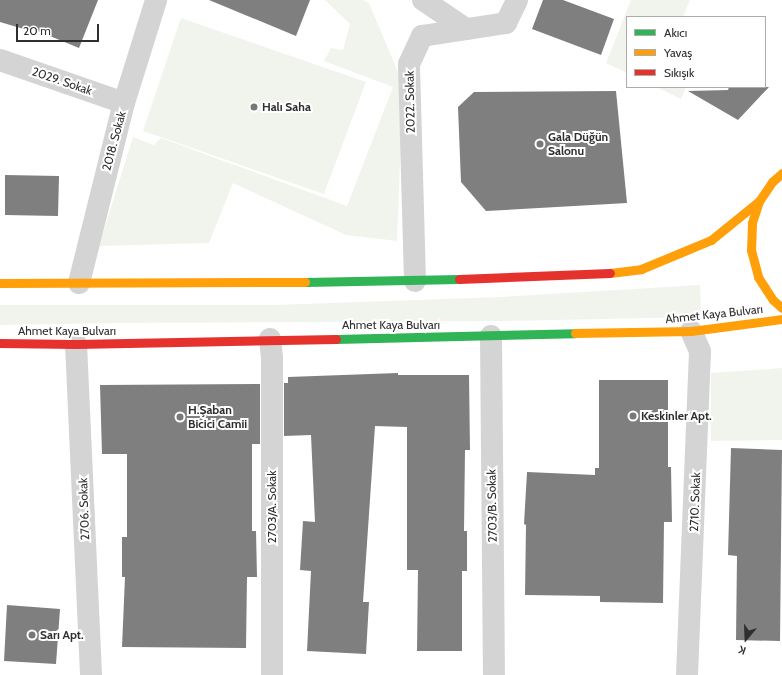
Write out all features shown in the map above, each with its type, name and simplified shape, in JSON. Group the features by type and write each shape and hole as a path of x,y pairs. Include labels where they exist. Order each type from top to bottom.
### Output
{"main road":[{"path":"0,283 415,281 578,273 613,273 641,269 711,240 759,201 772,182 782,173"},
{"path":"759,201 752,223 751,250 758,277 773,300 782,308"},
{"name":"Ahmet Kaya Bulvarı","path":"0,343 76,344 691,331 782,319"}],"street":[{"name":"2018. Sokak","path":"79,283 124,103 156,0"},
{"path":"423,0 466,29"},
{"name":"2022. Sokak","path":"415,281 409,64 422,36 506,23 517,0"},
{"name":"2029. Sokak","path":"0,60 124,103"},
{"name":"2710. Sokak","path":"687,675 700,351 691,331"},
{"name":"2703/B. Sokak","path":"491,336 494,675"},
{"name":"2703/A. Sokak","path":"270,339 272,360 272,675"},
{"name":"2706. Sokak","path":"76,344 90,675"}],"shaded area":[{"path":"325,0 363,0 369,3 403,84 397,241 346,235 233,183 209,243 99,246 133,137 154,145 161,138 347,206 393,87 324,61 331,48 343,50 350,24"},
{"path":"631,0 690,0 683,16 626,16 626,73 606,63"},
{"name":"Halı Saha","path":"181,18 366,82 324,194 143,131"},
{"path":"658,88 686,88 681,99"},
{"path":"700,285 701,317 502,321 0,325 0,305 275,305 501,297"},
{"path":"782,368 782,440 711,441 711,373"}],"building":[{"path":"0,0 98,0 79,48 28,27 27,30 0,22"},
{"path":"209,0 310,0 296,36"},
{"path":"543,0 563,0 614,19 601,55 532,29"},
{"path":"769,87 738,120 688,91 728,90 729,88"},
{"name":"Gala Düğün Salonu","path":"616,91 627,203 486,211 461,182 458,107 474,92"},
{"path":"5,175 59,176 58,216 5,215"},
{"path":"398,373 398,375 469,375 470,450 465,450 464,531 467,531 467,571 462,571 462,651 417,651 418,570 407,570 407,427 375,426 363,602 369,602 366,654 307,651 311,571 300,570 303,521 315,522 311,435 284,436 284,383 288,383 288,377"},
{"path":"599,380 668,380 668,467 671,467 672,522 664,522 663,603 600,602 600,596 525,595 526,525 524,524 527,472 595,475 595,468 599,468"},
{"path":"260,384 260,444 252,444 252,531 256,531 257,577 247,577 246,648 122,647 125,577 122,577 122,537 127,537 127,454 102,454 100,385"},
{"path":"731,448 782,450 780,641 736,640 737,556 728,555"},
{"name":"Sarı Apt.","path":"7,605 60,609 56,664 4,661"}],"traffic: fast":[{"path":"305,282 459,279"},
{"path":"336,339 575,333"}],"traffic: slow":[{"path":"782,173 772,182 759,201 752,223 751,250 758,277 773,300 782,308"},
{"path":"610,273 641,269 711,240 759,201"},
{"path":"0,283 305,282"},
{"path":"575,333 691,331 782,319"}],"traffic: jam":[{"path":"459,279 610,273"},
{"path":"0,343 76,344 336,339"}],"place":[{"name":"Halı Saha","path":"254,107"},
{"name":"Gala Düğün Salonu","path":"540,144"},
{"name":"Keskinler Apt.","path":"633,416"},
{"name":"H.Şaban Bicici Camii","path":"180,417"},
{"name":"Sarı Apt.","path":"32,635"}]}
